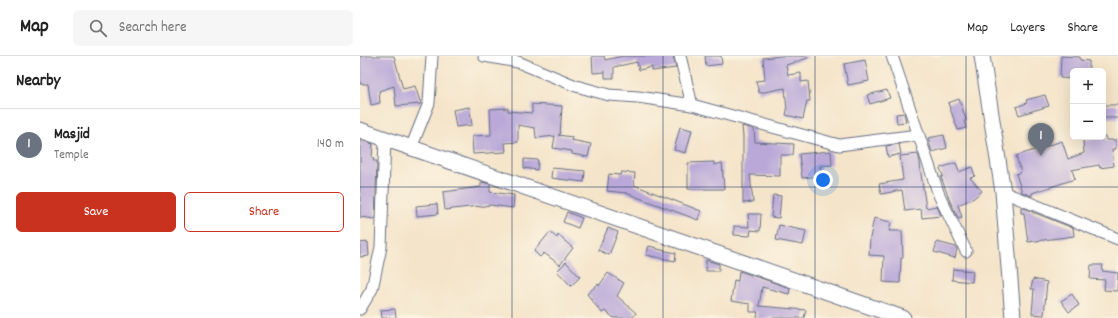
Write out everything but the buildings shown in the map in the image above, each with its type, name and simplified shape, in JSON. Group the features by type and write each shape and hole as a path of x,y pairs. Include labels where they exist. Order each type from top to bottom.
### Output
{"street":[{"path":"411,148 429,103 432,56"},
{"path":"484,56 518,62 576,86 610,95 638,97 692,105 839,145 918,135"},
{"path":"680,56 692,105"},
{"path":"892,56 939,195 966,251"},
{"path":"982,57 1002,192 1014,318"},
{"path":"360,130 903,318"},
{"path":"360,309 372,289 381,247 385,139"},
{"path":"1002,192 1118,238"}],"place":[{"name":"Masjid","path":"1041,156"}]}
